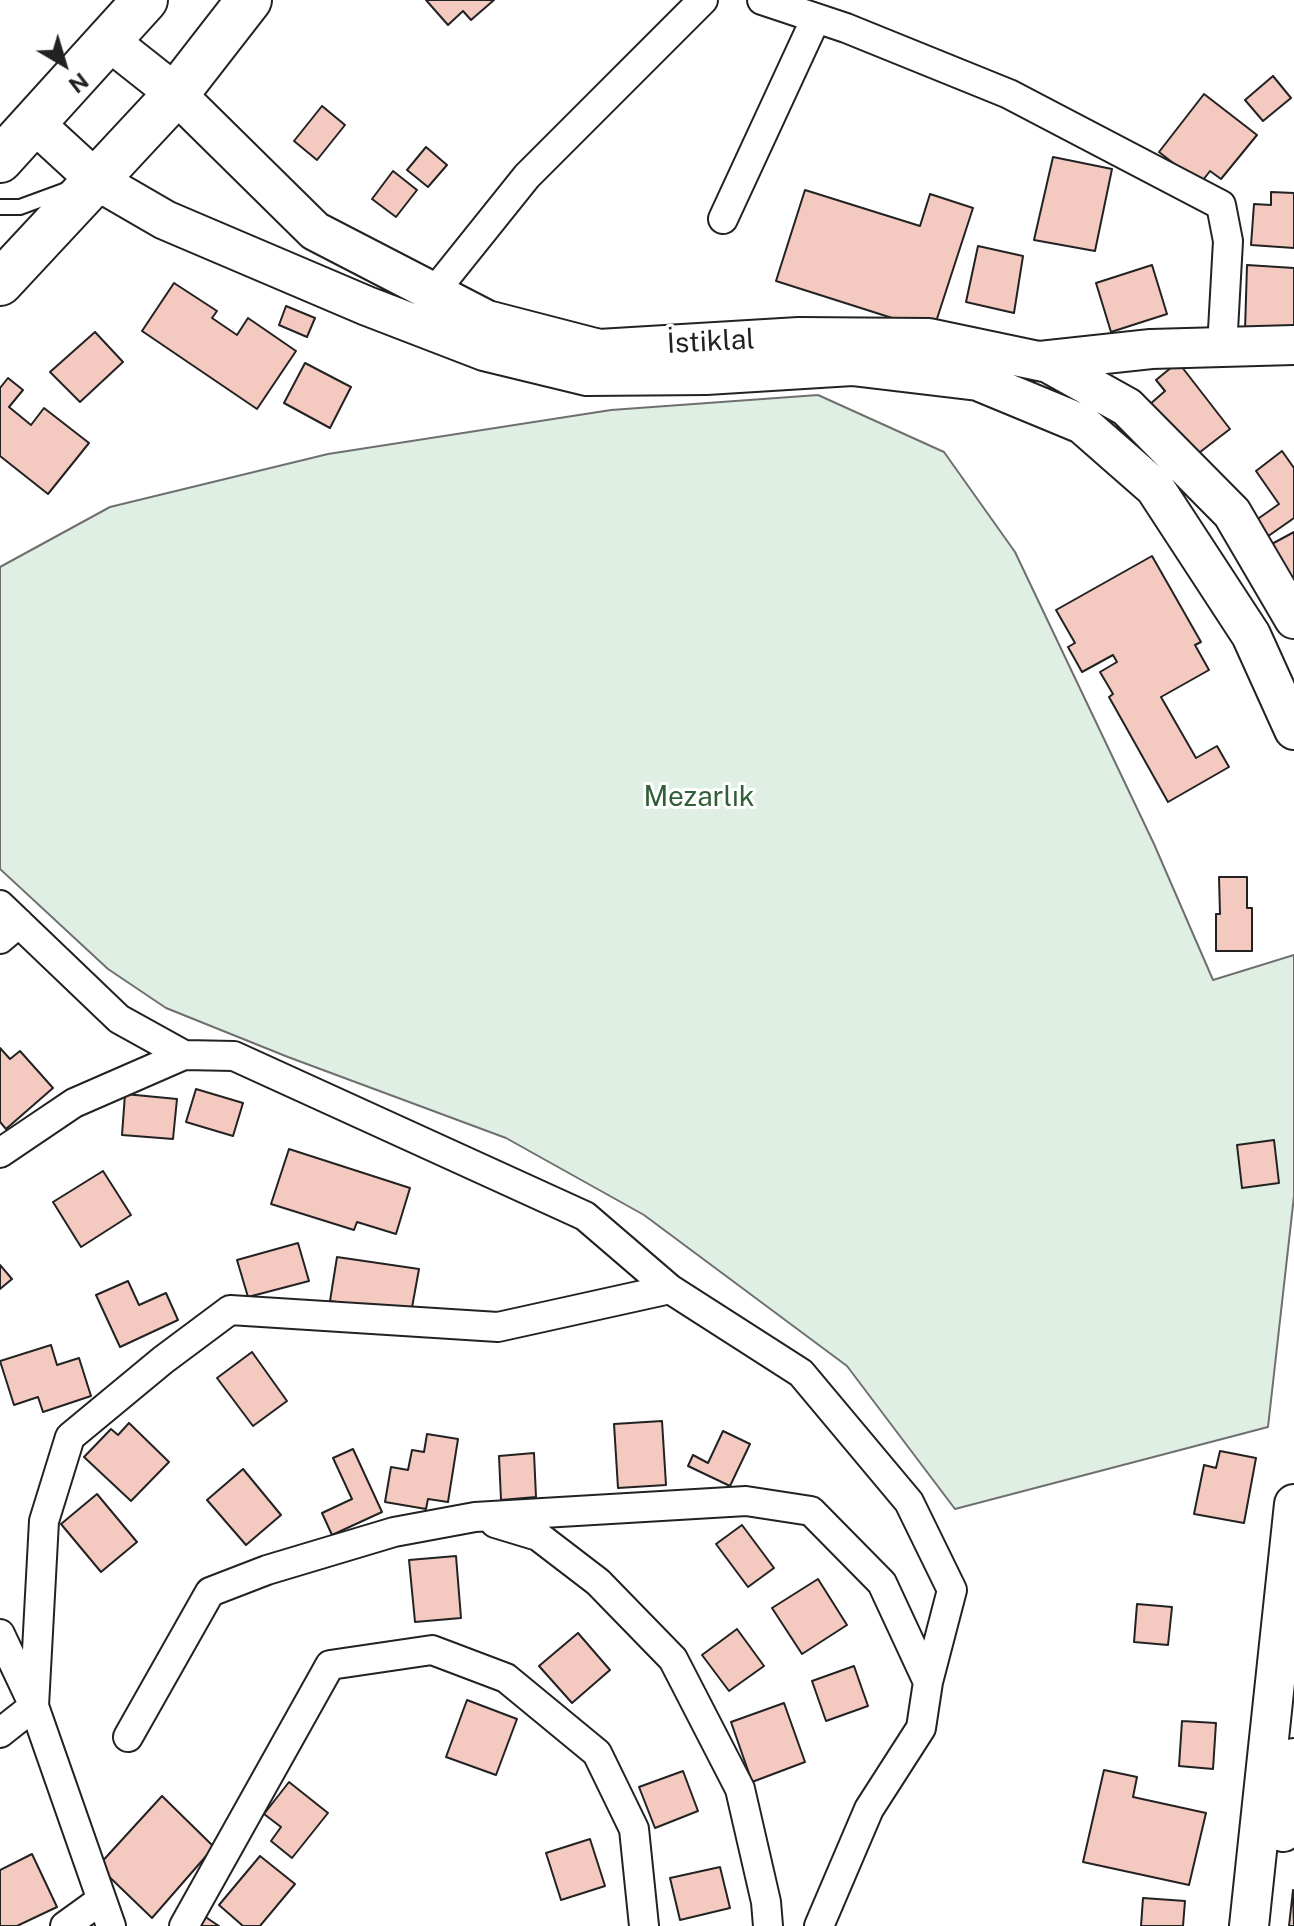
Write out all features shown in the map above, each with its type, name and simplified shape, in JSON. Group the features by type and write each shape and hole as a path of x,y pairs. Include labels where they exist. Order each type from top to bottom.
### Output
{"highway":[{"path":"0,160 145,0"},
{"path":"0,283 176,94 249,0"}],"street":[{"path":"434,292 527,176 703,0"},
{"path":"762,0 1009,94 1221,205 1228,241 1222,348"},
{"path":"723,219 816,18"},
{"name":"İstiklal","path":"109,41 176,94 315,231 487,320 599,349 799,337 929,338 1040,361 1127,407 1232,513 1294,619"},
{"path":"34,123 96,180 165,220 367,306 484,351 587,376 706,375 852,366 978,381 1082,424 1155,488 1251,635 1294,730"},
{"path":"1040,361 1151,349 1294,345"},
{"path":"6,923 119,1019 184,1055"},
{"path":"0,1153 74,1103 184,1055 234,1056 585,1216 670,1289 801,1373 909,1502 952,1590 928,1682 921,1728 869,1809 819,1926"},
{"path":"0,1733 34,1706 44,1521 70,1437 163,1360 230,1310 498,1327 670,1289"},
{"path":"128,1737 210,1592 267,1570 394,1532 475,1517 746,1501 811,1511 882,1583 928,1682"},
{"path":"475,1517 538,1536 598,1582 673,1659 740,1789 766,1902 768,1926"},
{"path":"1249,1926 1293,1526"},
{"path":"0,1634 34,1706 106,1913 65,1926"},
{"path":"184,1926 330,1665 432,1650 506,1678 597,1753 634,1829 644,1926"},
{"path":"1271,1926 1294,1758"}],"lane":[{"path":"0,207 20,207 96,180"}],"green space":[{"name":"Mezarlık","path":"818,395 944,452 1015,552 1154,844 1213,980 1294,955 1294,1196 1268,1427 955,1509 847,1366 644,1215 506,1138 166,1008 108,969 0,869 0,567 110,507 328,454 611,410"}],"building":[{"path":"426,0 494,0 471,20 463,11 448,25"},
{"path":"1273,76 1291,98 1263,121 1245,100"},
{"path":"1204,94 1257,135 1221,179 1210,171 1200,184 1159,152"},
{"path":"322,106 345,125 317,160 294,141"},
{"path":"426,147 447,165 428,187 407,170"},
{"path":"1053,157 1112,169 1095,251 1034,240"},
{"path":"393,171 417,190 396,217 372,199"},
{"path":"805,190 920,226 930,194 973,208 933,331 776,281"},
{"path":"1271,192 1294,193 1294,248 1251,245 1254,204 1271,205"},
{"path":"978,246 1023,256 1014,313 966,302"},
{"path":"1152,265 1167,314 1111,332 1096,283"},
{"path":"1247,265 1294,268 1294,328 1245,330"},
{"path":"174,283 217,311 212,318 237,335 248,318 296,351 257,409 142,331"},
{"path":"286,306 315,318 307,337 279,325"},
{"path":"95,332 123,362 80,402 50,372"},
{"path":"1178,362 1230,429 1191,459 1149,405 1165,391 1156,380"},
{"path":"305,363 351,387 330,428 284,403"},
{"path":"8,378 23,390 9,407 31,425 44,408 89,443 48,494 0,456 0,388"},
{"path":"1282,451 1294,468 1294,518 1264,539 1252,523 1279,504 1256,471"},
{"path":"1294,532 1294,592 1268,546"},
{"path":"1152,556 1201,642 1195,645 1209,670 1161,697 1196,758 1217,746 1229,767 1168,802 1109,697 1113,694 1100,672 1117,662 1113,655 1082,672 1068,647 1075,643 1056,610"},
{"path":"1219,877 1247,877 1247,908 1252,908 1252,951 1216,951 1216,914 1220,914"},
{"path":"0,1048 10,1059 20,1051 53,1088 6,1129 0,1122"},
{"path":"196,1089 243,1103 233,1136 186,1122"},
{"path":"125,1094 177,1099 173,1139 122,1135"},
{"path":"1274,1140 1279,1183 1242,1188 1237,1145"},
{"path":"289,1149 410,1188 396,1234 357,1222 354,1230 271,1204"},
{"path":"103,1171 131,1215 81,1247 53,1202"},
{"path":"298,1243 309,1281 248,1297 237,1260"},
{"path":"337,1257 419,1269 411,1313 330,1301"},
{"path":"0,1265 12,1279 0,1289"},
{"path":"128,1281 139,1305 166,1293 178,1320 120,1347 96,1295"},
{"path":"51,1345 57,1365 79,1358 91,1396 43,1412 38,1397 14,1405 0,1361"},
{"path":"252,1352 287,1401 253,1426 217,1378"},
{"path":"662,1421 666,1485 618,1488 614,1424"},
{"path":"129,1423 169,1462 131,1501 84,1457 111,1429 118,1435"},
{"path":"723,1431 750,1444 730,1486 688,1466 693,1455 708,1463"},
{"path":"427,1434 458,1439 448,1502 428,1499 426,1509 385,1502 391,1467 408,1470 412,1450 424,1452"},
{"path":"353,1449 382,1512 332,1535 322,1513 352,1499 333,1458"},
{"path":"1220,1451 1256,1458 1244,1523 1194,1514 1204,1465 1216,1468"},
{"path":"534,1453 536,1497 501,1500 499,1456"},
{"path":"243,1469 281,1515 246,1545 207,1500"},
{"path":"97,1494 137,1542 101,1572 61,1524"},
{"path":"742,1525 774,1568 748,1587 716,1544"},
{"path":"456,1556 461,1618 415,1622 409,1560"},
{"path":"818,1579 847,1625 802,1654 772,1608"},
{"path":"1137,1604 1172,1607 1168,1645 1134,1642"},
{"path":"737,1629 764,1666 729,1691 702,1655"},
{"path":"578,1633 610,1670 572,1703 539,1666"},
{"path":"854,1666 868,1706 826,1721 812,1681"},
{"path":"467,1700 517,1719 496,1775 446,1757"},
{"path":"784,1703 805,1762 752,1782 731,1722"},
{"path":"1182,1721 1216,1723 1213,1769 1179,1766"},
{"path":"1104,1770 1137,1777 1133,1797 1206,1813 1189,1885 1083,1862"},
{"path":"683,1771 698,1811 655,1828 639,1787"},
{"path":"289,1782 328,1813 292,1858 271,1841 281,1827 264,1814"},
{"path":"162,1796 214,1847 152,1918 98,1866"},
{"path":"590,1839 605,1886 561,1900 546,1853"},
{"path":"32,1854 57,1907 17,1926 0,1926 0,1870"},
{"path":"260,1856 295,1884 260,1926 243,1926 219,1905"},
{"path":"720,1867 730,1908 680,1920 670,1878"},
{"path":"1293,1890 1294,1926 1289,1926"},
{"path":"1143,1898 1185,1901 1183,1926 1141,1926"},
{"path":"204,1916 219,1926 198,1926"}]}
